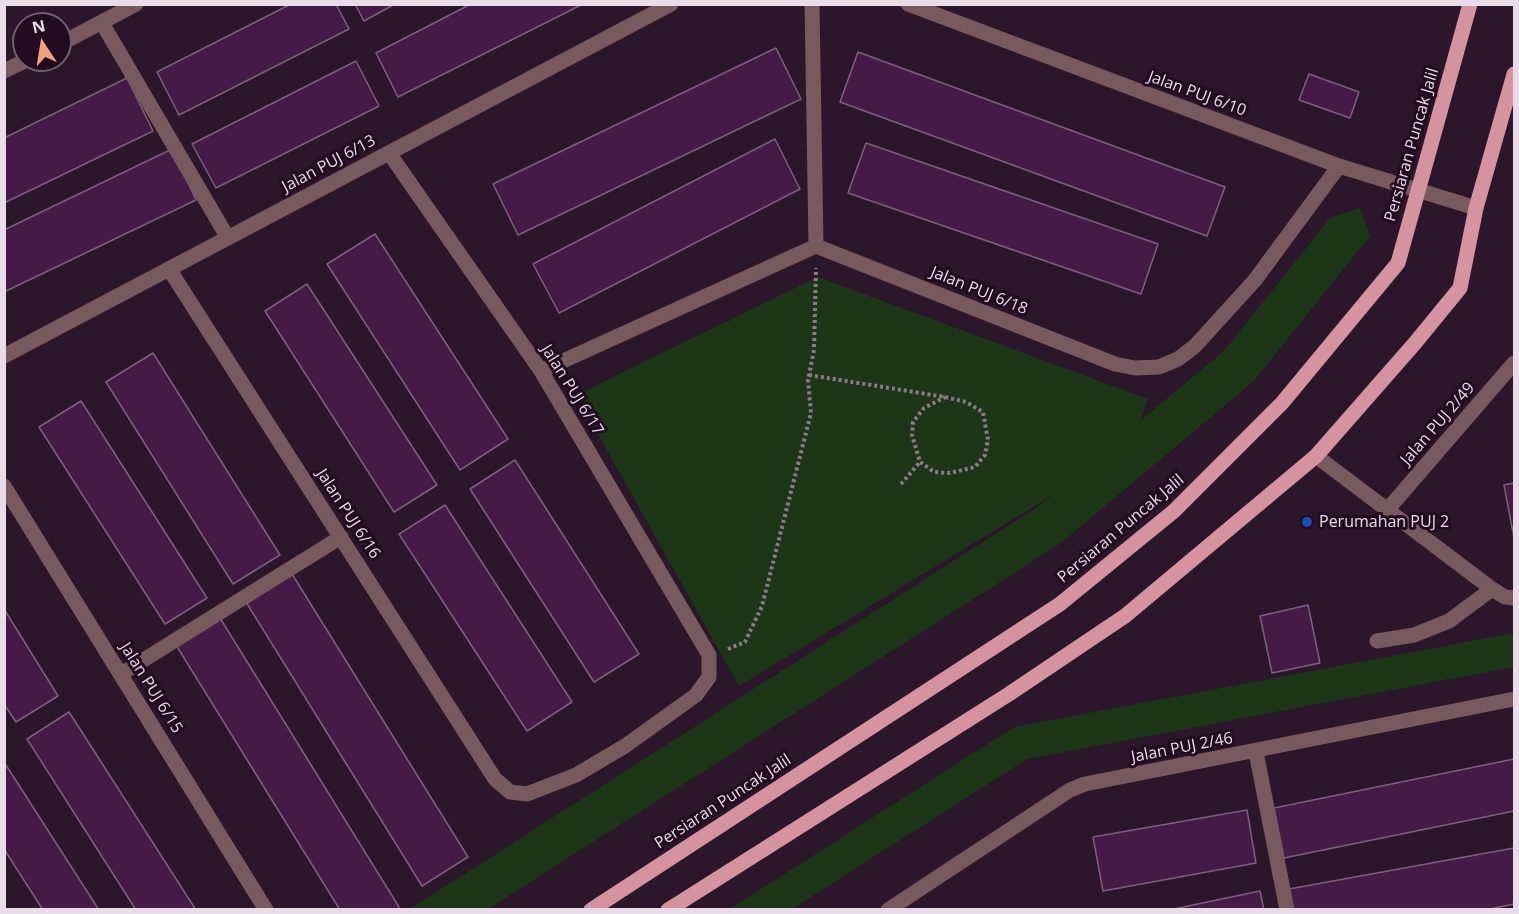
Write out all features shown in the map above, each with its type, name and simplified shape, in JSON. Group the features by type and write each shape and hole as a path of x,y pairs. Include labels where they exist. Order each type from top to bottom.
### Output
{"main road":[{"name":"Persiaran Puncak Jalil","path":"591,909 1060,604 1174,511 1282,403 1398,263 1470,4"},
{"path":"668,909 1009,694 1125,616 1316,456 1460,288 1476,208 1515,74"}],"street":[{"path":"72,38 136,4"},
{"name":"Jalan PUJ 6/13","path":"4,356 671,4"},
{"path":"541,371 816,246 812,4"},
{"name":"Jalan PUJ 6/10","path":"908,4 1339,166 1476,208"},
{"path":"102,23 228,238"},
{"name":"Jalan PUJ 6/17","path":"389,153 541,371 709,655"},
{"name":"Jalan PUJ 6/18","path":"816,246 1114,364 1135,368 1159,367 1178,359 1195,346 1255,280 1339,166"},
{"name":"Jalan PUJ 6/16","path":"169,269 495,779 510,792 527,794 576,775 625,746 696,695 709,677 709,655"},
{"name":"Jalan PUJ 2/49","path":"1388,509 1515,363"},
{"path":"1316,456 1492,589 1505,597 1515,598"},
{"name":"Jalan PUJ 6/15","path":"4,486 266,909"},
{"path":"121,674 341,537"},
{"path":"1377,641 1414,635 1449,621 1492,589"},
{"name":"Jalan PUJ 2/46","path":"888,909 1070,790 1085,784 1515,699"},
{"path":"1256,752 1287,909"}],"path":[{"path":"709,655 745,642 762,606 811,413 809,375 814,350 816,246"},
{"path":"809,375 945,397 966,402 983,412 988,440 985,455 975,467 950,473 934,472 920,462 912,435 913,422 924,408 945,397"},
{"path":"901,484 920,462"}],"green space":[{"path":"1360,208 1370,236 1254,381 1061,543 488,909 410,909 1036,508 1051,496 739,686 576,395 818,277 1148,399 1141,420 1224,351 1330,218"},
{"path":"1514,633 1514,667 1027,759 792,909 730,909 1014,727"}],"building":[{"path":"291,4 336,4 349,29 179,115 157,72"},
{"path":"355,4 395,4 364,21"},
{"path":"471,4 583,4 398,97 376,53"},
{"path":"776,48 801,99 518,235 493,184"},
{"path":"858,52 1225,187 1207,236 840,102"},
{"path":"356,61 379,106 216,188 192,144"},
{"path":"1309,74 1359,92 1350,118 1299,100"},
{"path":"127,78 153,131 4,203 4,138"},
{"path":"775,139 800,189 559,313 533,264"},
{"path":"866,143 1158,244 1141,294 848,193"},
{"path":"172,149 196,200 4,292 4,230"},
{"path":"375,234 508,439 460,470 327,264"},
{"path":"307,284 437,485 394,512 265,311"},
{"path":"153,353 280,555 233,584 106,382"},
{"path":"81,401 207,598 165,624 39,427"},
{"path":"515,460 639,654 594,682 470,489"},
{"path":"1514,483 1514,538 1504,485"},
{"path":"445,505 572,702 527,731 399,534"},
{"path":"292,574 468,857 422,886 246,602"},
{"path":"1308,605 1320,663 1272,673 1260,616"},
{"path":"4,609 58,696 16,722 4,704"},
{"path":"220,618 399,907 395,910 340,910 176,645"},
{"path":"69,712 196,910 136,910 27,739"},
{"path":"1514,759 1514,811 1284,858 1274,808"},
{"path":"4,762 99,910 43,910 4,849"},
{"path":"1247,810 1256,863 1103,891 1093,837"},
{"path":"1514,848 1514,904 1485,910 1293,910 1289,889"},
{"path":"1260,891 1264,910 1169,910"}],"place":[{"name":"Perumahan PUJ 2","path":"1307,522"}]}
